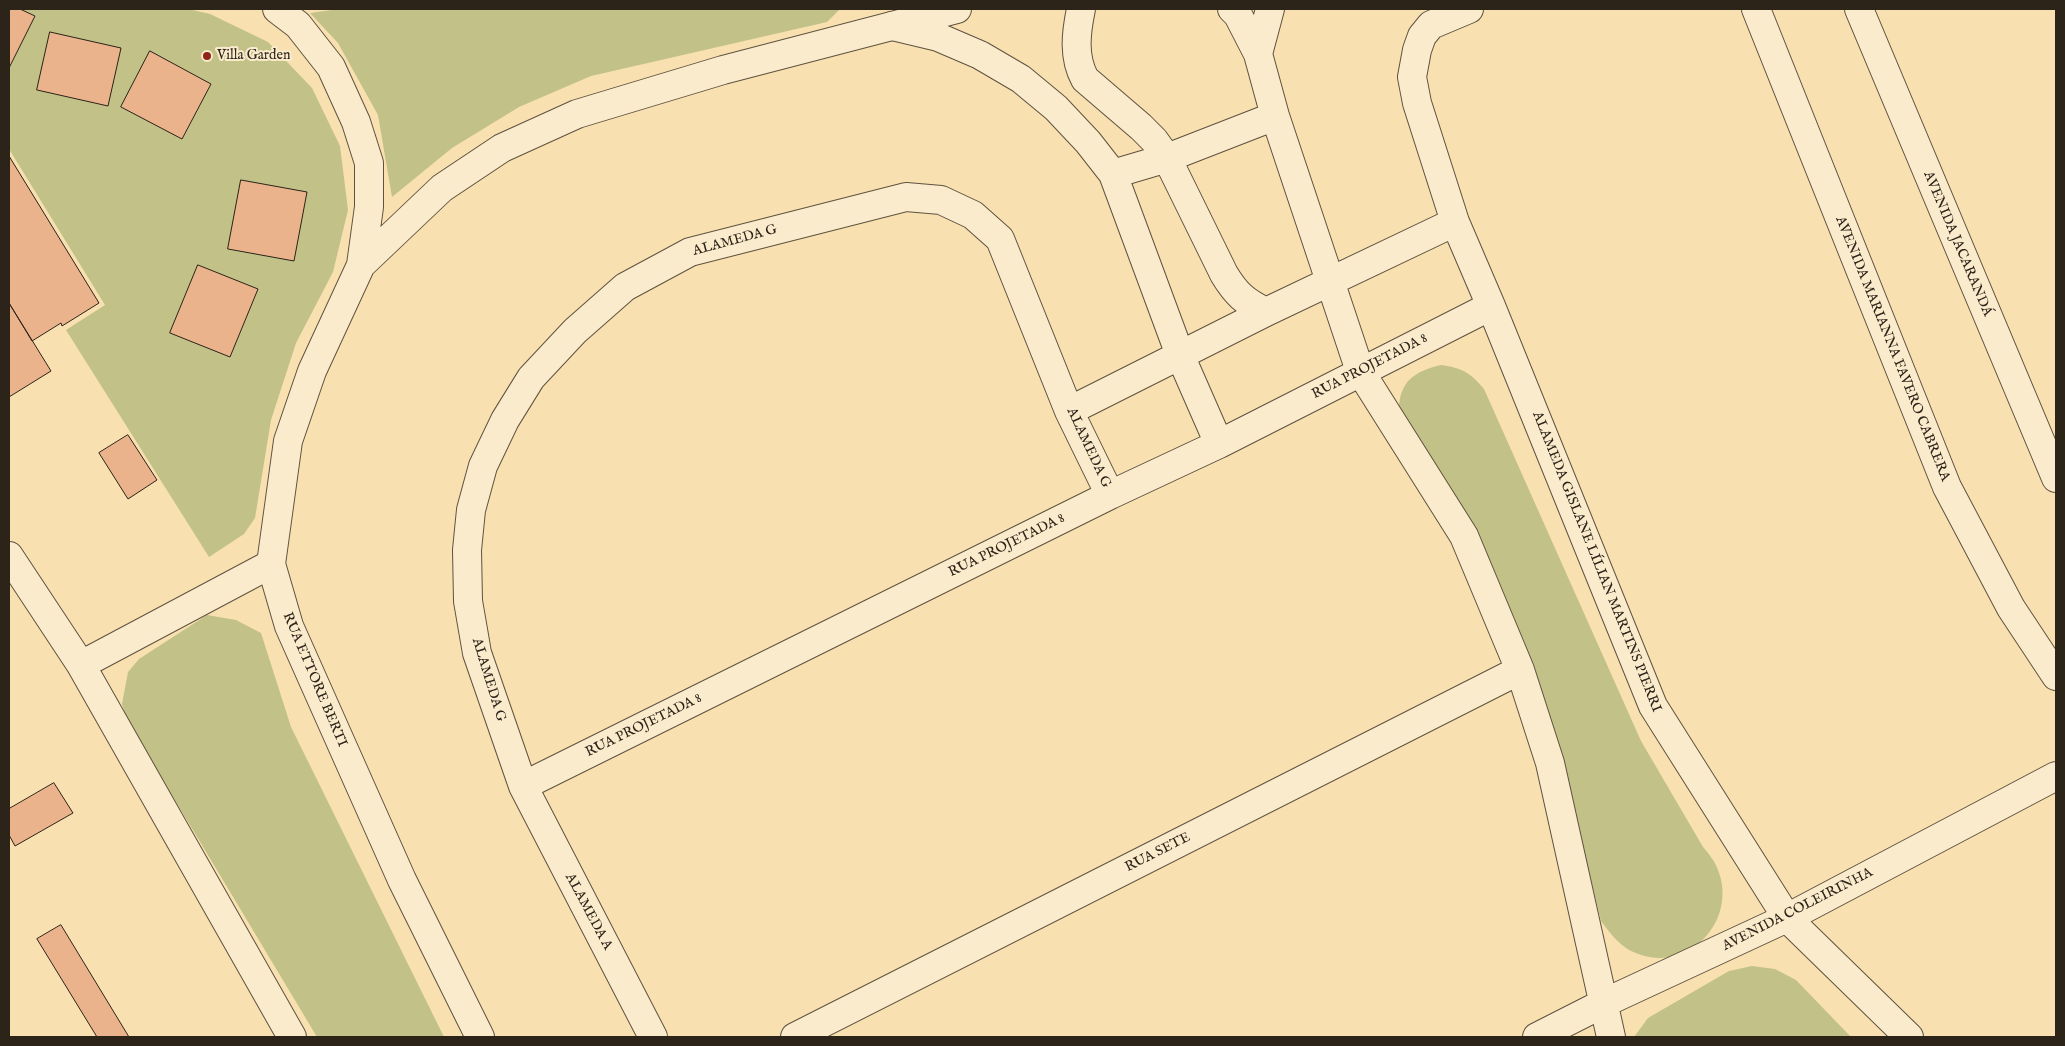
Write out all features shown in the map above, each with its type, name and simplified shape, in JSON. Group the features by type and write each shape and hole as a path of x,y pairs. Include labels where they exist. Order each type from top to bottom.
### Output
{"street":[{"name":"RUA ETTORE BERTI","path":"277,9 298,25 331,67 356,122 369,163 369,207 361,265 312,371 288,441 271,564 289,626 402,880 480,1037"},
{"path":"361,265 442,188 502,148 577,114 889,18 957,9"},
{"path":"1081,9 1076,34 1079,68 1082,74 1096,89 1154,140 1167,158 1224,274 1236,292 1250,304 1266,312"},
{"path":"1232,9 1238,15 1258,54 1275,116 1360,371 1464,536 1520,670 1550,763 1611,1037"},
{"path":"1258,54 1270,9"},
{"name":"ALAMEDA GISLANE LÍLIAN MARTINS PIERRI","path":"1469,9 1431,25 1422,36 1417,50 1412,77 1417,103 1455,222 1491,306 1653,706 1787,918 1909,1037"},
{"name":"AVENIDA MARIANNA FAVERO CABRERA","path":"1756,9 1947,487 2011,608 2056,676"},
{"name":"AVENIDA JACARANDÁ","path":"1859,9 2056,478"},
{"path":"889,18 980,55 1021,79 1056,108 1088,142 1113,174 1180,355 1219,444"},
{"path":"1113,174 1167,158 1275,116"},
{"name":"ALAMEDA G","path":"523,786 477,652 468,602 467,550 471,510 483,466 505,420 531,378 575,331 625,287 690,252 906,198 941,200 973,215 1000,240 1070,411 1110,495"},
{"path":"1070,411 1266,312 1455,222"},
{"name":"RUA PROJETADA 8","path":"523,786 1110,495 1219,444 1491,306"},
{"path":"9,556 80,665 292,1037"},
{"path":"80,665 271,564"},
{"name":"RUA SETE","path":"795,1037 1520,670"},
{"name":"AVENIDA COLEIRINHA","path":"1537,1037 1604,1003 1787,918 2056,776"},
{"name":"ALAMEDA A","path":"523,786 653,1037"}],"green space":[{"path":"9,9 188,9 210,14 268,42 312,88 340,146 348,210 333,272 296,343 271,420 255,518 244,534 209,557 66,330 105,305 9,149"},
{"path":"339,9 840,9 827,22 591,76 519,107 452,148 392,197 378,115 338,43 310,13"},
{"path":"1441,365 1465,372 1474,378 1484,389 1641,741 1717,869 1723,891 1720,912 1710,931 1695,946 1676,956 1654,958 1631,951 1618,942 1601,921 1558,748 1399,421 1400,399 1406,383 1420,372"},
{"path":"207,615 236,620 261,633 291,727 444,1037 317,1037 127,720 122,704 128,672 139,659"},
{"path":"1752,966 1775,969 1796,980 1851,1037 1634,1037 1648,1018 1729,971"}],"building":[{"path":"9,9 20,9 35,16 9,68"},
{"path":"50,32 121,48 108,106 37,90"},
{"path":"150,51 211,84 182,139 121,107"},
{"path":"9,156 99,303 62,326 61,323 32,341 9,303"},
{"path":"241,180 307,192 294,261 228,249"},
{"path":"198,265 258,289 230,357 170,333"},
{"path":"9,303 51,371 9,397"},
{"path":"128,435 157,480 128,499 99,453"},
{"path":"54,783 73,813 15,846 9,835 9,809"},
{"path":"61,925 129,1037 97,1037 37,939"}],"place":[{"name":"Villa Garden","path":"207,56"}]}
